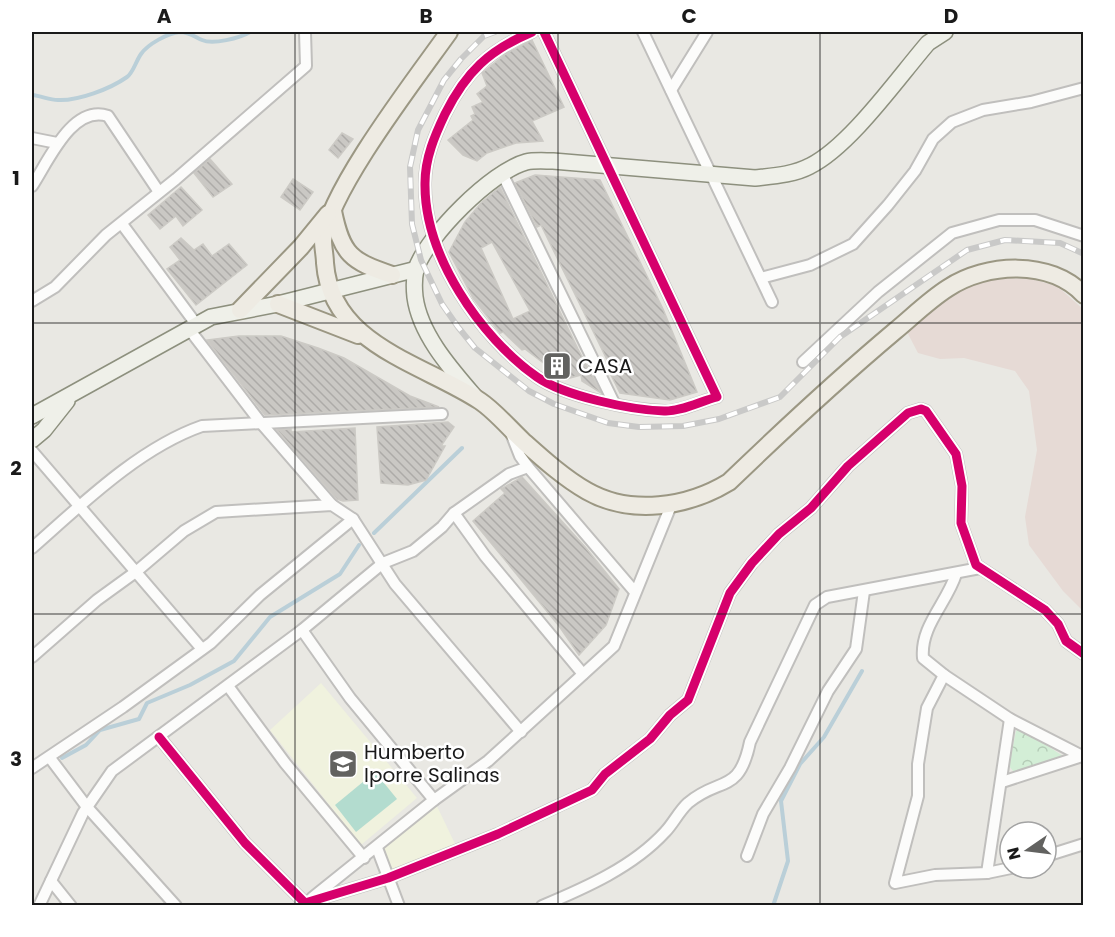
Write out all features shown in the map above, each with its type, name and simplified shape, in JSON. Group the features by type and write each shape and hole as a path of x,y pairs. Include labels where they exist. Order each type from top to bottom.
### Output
{"main road":[{"path":"240,310 287,263 333,209 364,156 449,32"},
{"path":"481,401 475,398 423,327 415,295 417,269 435,238 461,210 502,173 526,162 553,161 755,178 783,175 809,167 837,149 928,43 945,32"},
{"path":"333,209 344,247 355,261 392,275"},
{"path":"333,209 323,241 326,274 338,306 364,337"},
{"path":"278,304 364,337 481,401 509,429 587,492 617,503 652,507 695,499 729,482 878,345 948,287 980,275 1012,268 1035,269 1076,287 1083,295"},
{"path":"32,416 192,326 240,310 278,304 417,269"},
{"path":"32,440 44,430 70,396"}],"street":[{"path":"32,301 55,287 106,235 122,224 306,66 305,32"},
{"path":"532,32 508,42 480,62 454,97 432,141 424,181 427,211 435,238 458,290 494,341 539,378 586,398 666,411 717,397 605,165 544,32"},
{"path":"642,32 772,302"},
{"path":"671,90 707,32"},
{"path":"761,278 810,265 853,244 895,196 933,139 952,122 983,110 1031,102 1083,88"},
{"path":"32,186 57,143 87,116 99,113 108,116 159,192"},
{"path":"32,138 57,143"},
{"path":"502,173 614,403"},
{"path":"804,362 878,292 952,233 999,220 1035,220 1083,236"},
{"path":"122,224 261,423 332,505 353,519 395,584 520,732"},
{"path":"303,904 388,878 498,834 592,790 605,774 650,739 670,715 688,700 730,593 752,563 778,534 811,508 848,466 908,413 921,409 926,411 956,454 962,486 961,523 970,554 980,568 1045,610 1058,624 1066,641 1083,654"},
{"path":"32,548 98,489 178,435 202,426 442,414"},
{"path":"509,429 519,456 635,592"},
{"path":"32,451 78,508 137,572 202,649"},
{"path":"39,906 87,807 112,771 302,630 383,563 413,551 442,527 454,513 509,474 528,467"},
{"path":"303,904 377,848 434,800 488,761 614,645 672,503"},
{"path":"32,657 97,600 137,572 184,531 216,512 332,505"},
{"path":"454,513 485,556 583,674"},
{"path":"33,765 50,758 202,649 260,595 353,519"},
{"path":"542,906 624,865 665,833 688,803 734,778 745,766 750,742 815,605 827,597 980,568"},
{"path":"956,574 951,590 926,631 922,646 923,658 944,675 1010,719 1083,756"},
{"path":"747,856 763,814 790,768 828,691 856,649 864,591"},
{"path":"302,630 350,698 434,800"},
{"path":"944,675 932,693 927,708 918,764 918,796 895,883 935,875 998,871"},
{"path":"228,686 285,764 364,858"},
{"path":"987,873 1010,719"},
{"path":"159,736 245,843 303,904"},
{"path":"1002,782 1083,756"},
{"path":"50,758 87,807 176,906"},
{"path":"1058,852 1083,844"},
{"path":"377,848 399,906"},
{"path":"51,880 71,906"}],"shaded area":[{"path":"996,278 1031,279 1057,286 1083,309 1084,469 1081,506 1084,520 1083,611 1063,591 1029,545 1025,517 1037,450 1029,391 1015,371 964,358 940,359 918,353 906,330 961,289"},
{"name":"Humberto Iporre Salinas","path":"321,683 417,798 361,845 270,730"},
{"path":"375,772 397,799 356,832 335,805"},
{"path":"434,800 458,850 388,878 377,848"}],"green space":[{"path":"1020,728 1066,758 1014,772 1009,766 1016,731"}],"building":[{"path":"532,40 564,107 532,121 543,141 516,143 487,153 477,161 463,155 448,140 473,120 471,116 475,114 472,107 483,102 477,94 487,86 482,73 507,53"},
{"path":"342,133 353,139 338,158 329,150"},
{"path":"210,159 232,184 213,197 194,173"},
{"path":"535,175 600,180 663,309 697,392 670,400 620,393 611,375 614,374 541,225 537,227 515,183"},
{"path":"293,179 313,192 300,210 281,197"},
{"path":"181,187 202,210 183,226 176,216 160,229 148,215"},
{"path":"500,187 601,393 582,381 581,375 566,379 563,371 556,373 551,363 546,365 525,349 522,350 503,332 500,333 473,298 449,252 465,222 481,203","holes":["492,242 530,311 513,319 481,248"]},
{"path":"181,238 194,250 203,244 212,256 229,244 247,265 196,305 167,269 180,260 170,247"},
{"path":"239,336 281,336 318,348 344,358 410,396 439,407 265,415 207,340"},
{"path":"448,422 454,427 441,446 445,446 426,480 408,485 381,483 377,427"},
{"path":"355,428 358,500 343,501 337,499 277,430 291,429 291,432"},
{"path":"522,477 586,548 619,589 606,625 579,655 559,626 473,521 505,493 501,489"}],"waterway":[{"path":"32,95 66,100 103,90 129,75 148,46 175,33 186,33 213,42 250,32"},
{"path":"374,533 462,448"},
{"path":"62,758 86,745 100,730 139,719 147,703 190,685 234,661 270,617 340,574 359,545"},
{"path":"773,906 788,861 781,801 800,764 824,737 862,671"}],"railway":[{"path":"495,32 484,36 444,80 418,130 410,167 412,224 421,260 442,304 458,327 475,348 529,391 554,404 608,423 639,427 683,426 719,419 780,397 840,337 967,250 1005,240 1060,243 1084,254"}],"cycle path":[{"path":"532,32 503,46 470,74 453,99 434,138 425,174 427,210 434,238 445,265 459,292 495,340 516,360 549,384 598,401 650,410 677,410 717,397 544,32"},
{"path":"159,737 245,843 305,903 388,878 498,834 592,790 605,774 650,739 670,715 688,700 730,593 752,563 779,534 811,508 848,466 908,413 921,409 926,411 956,454 962,486 961,523 976,565 1045,610 1058,624 1066,641 1084,654"}],"place":[{"name":"CASA","path":"557,366"},
{"name":"Humberto Iporre Salinas","path":"343,764"}]}
